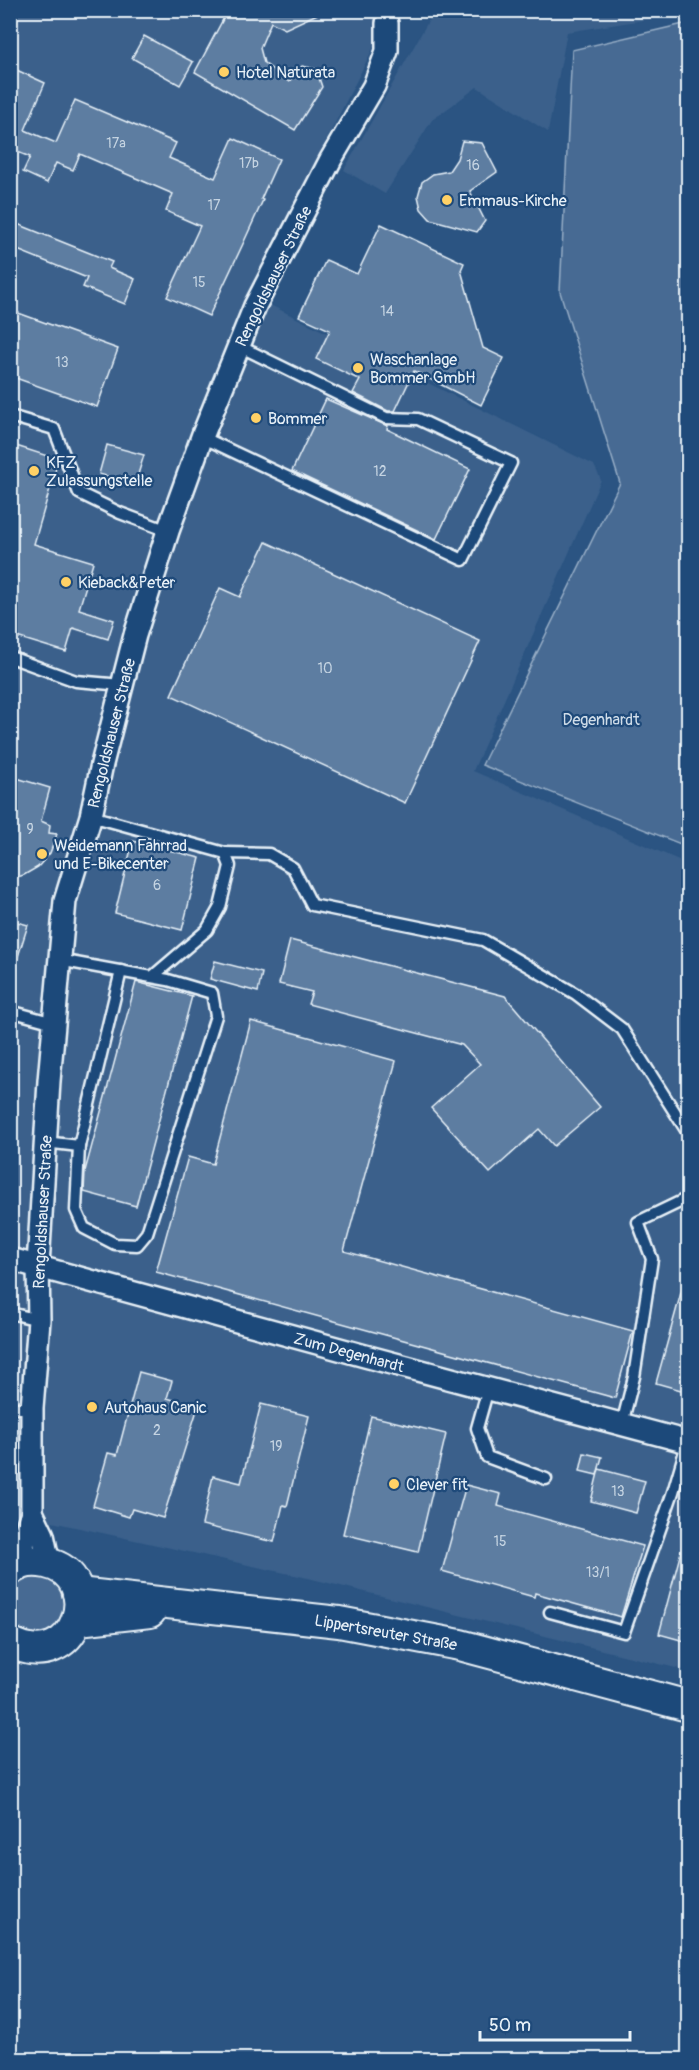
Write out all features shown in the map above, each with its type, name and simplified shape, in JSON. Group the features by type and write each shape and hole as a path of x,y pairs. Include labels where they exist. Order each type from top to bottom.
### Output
{"main road":[{"path":"10,1642 22,1648 36,1650 49,1648 66,1637 78,1606 73,1582 64,1572 27,1566"},
{"name":"Lippertsreuter Straße","path":"78,1606 198,1606 339,1623 460,1645 688,1706"}],"street":[{"name":"Rengoldshauser Straße","path":"27,1566 43,1535 32,1512 32,1408 39,1320 38,1266 45,1142 65,901 91,816 122,685 168,531 202,437 255,306 331,159 374,86 387,51 389,14"},
{"name":"Zum Degenhardt","path":"10,1259 688,1442"}],"lane":[{"path":"202,437 463,560 511,463 418,419 386,418 239,346"},
{"path":"10,416 54,429 79,493 120,513 168,531"},
{"path":"10,657 76,681 122,685"},
{"path":"91,816 225,853 269,854 293,868 312,905 483,940 576,994 622,1029 688,1132"},
{"path":"152,977 207,930 220,907 230,866 225,853"},
{"path":"60,960 121,971 152,977 212,993 216,1016 147,1233 137,1245 116,1244 84,1228 76,1210 79,1146 121,971"},
{"path":"10,1011 54,1023"},
{"path":"45,1142 79,1146"},
{"path":"622,1424 634,1377 652,1259 638,1222 688,1198"},
{"path":"10,1313 39,1320"},
{"path":"488,1389 477,1428 487,1457 546,1479"},
{"path":"10,1408 32,1408"},
{"path":"550,1612 624,1632 688,1442"}],"shaded area":[{"path":"688,10 688,13 567,32 548,132 477,87 432,120 385,194 344,170 434,11"},
{"path":"11,11 392,11 248,294 594,465 601,480 473,771 688,864 688,1671 308,1578 11,1513"}],"green space":[{"name":"Degenhardt","path":"688,23 688,847 482,765 620,483 560,292 572,50"},
{"path":"29,1574 58,1579 69,1617 45,1637 23,1633 11,1619 11,1598 14,1588 22,1578"}],"building":[{"path":"228,10 326,10 285,29 271,22 260,48 264,63 289,82 302,66 316,69 322,87 295,130 195,72"},
{"path":"144,36 193,62 180,85 132,58"},
{"path":"10,67 45,83 25,130 56,143 75,100 176,143 169,158 215,178 233,138 279,159 261,199 263,200 209,316 167,297 200,226 166,211 173,194 80,154 73,170 56,163 47,183 23,172 30,157 15,151 10,162"},
{"name":"Emmaus-Kirche","path":"462,141 482,143 497,172 470,191 485,221 477,232 430,219 421,209 418,196 422,182 433,174 449,171 457,159"},
{"path":"10,221 112,262 109,268 135,279 125,304 83,287 87,278 10,247"},
{"path":"381,224 464,263 461,270 483,348 504,358 481,405 414,371 395,411 388,411 353,393 360,380 316,359 330,330 299,316 326,260 357,274"},
{"path":"10,310 118,349 97,407 10,376"},
{"path":"326,399 388,426 387,429 470,469 436,539 292,471"},
{"path":"10,444 57,459 34,544 93,562 79,609 114,620 108,639 73,628 66,652 10,635"},
{"path":"107,445 144,455 135,484 99,474"},
{"path":"266,542 480,641 405,803 171,695 220,588 240,597"},
{"path":"10,776 50,788 41,821 50,825 49,833 57,834 50,853 38,867 24,875 10,879"},
{"path":"133,841 200,858 182,930 115,913"},
{"path":"10,920 28,925 14,969 10,968"},
{"path":"290,940 505,996 600,1107 554,1146 539,1129 490,1173 431,1108 480,1064 462,1045 308,1004 312,992 279,984"},
{"path":"215,961 262,973 258,992 210,979"},
{"path":"136,982 192,996 136,1206 84,1192 85,1171"},
{"path":"251,1021 396,1061 344,1251 633,1331 615,1398 156,1272 188,1157 213,1164"},
{"path":"684,1282 688,1283 688,1392 656,1383"},
{"path":"139,1372 172,1381 167,1398 198,1407 163,1518 132,1509 129,1517 93,1506 108,1453 117,1455"},
{"path":"261,1404 309,1416 287,1506 283,1505 274,1542 202,1525 213,1476 241,1483"},
{"name":"Clever fit","path":"371,1416 446,1434 418,1552 343,1534"},
{"path":"584,1453 602,1457 597,1475 580,1471"},
{"path":"599,1469 645,1481 636,1513 591,1501"},
{"path":"466,1485 501,1494 498,1506 643,1546 621,1617 535,1593 534,1597 442,1571"},
{"path":"683,1544 688,1544 688,1642 659,1634"}],"place":[{"name":"Hotel Naturata","path":"224,72"},
{"name":"Emmaus-Kirche","path":"447,200"},
{"name":"Waschanlage Bommer GmbH","path":"358,368"},
{"name":"Bommer","path":"256,418"},
{"name":"KFZ Zulassungstelle","path":"34,471"},
{"name":"Kieback&Peter","path":"66,582"},
{"name":"Weidemann Fahrrad und E-Bikecenter","path":"42,854"},
{"name":"Autohaus Canic","path":"92,1407"},
{"name":"Clever fit","path":"394,1484"}]}
